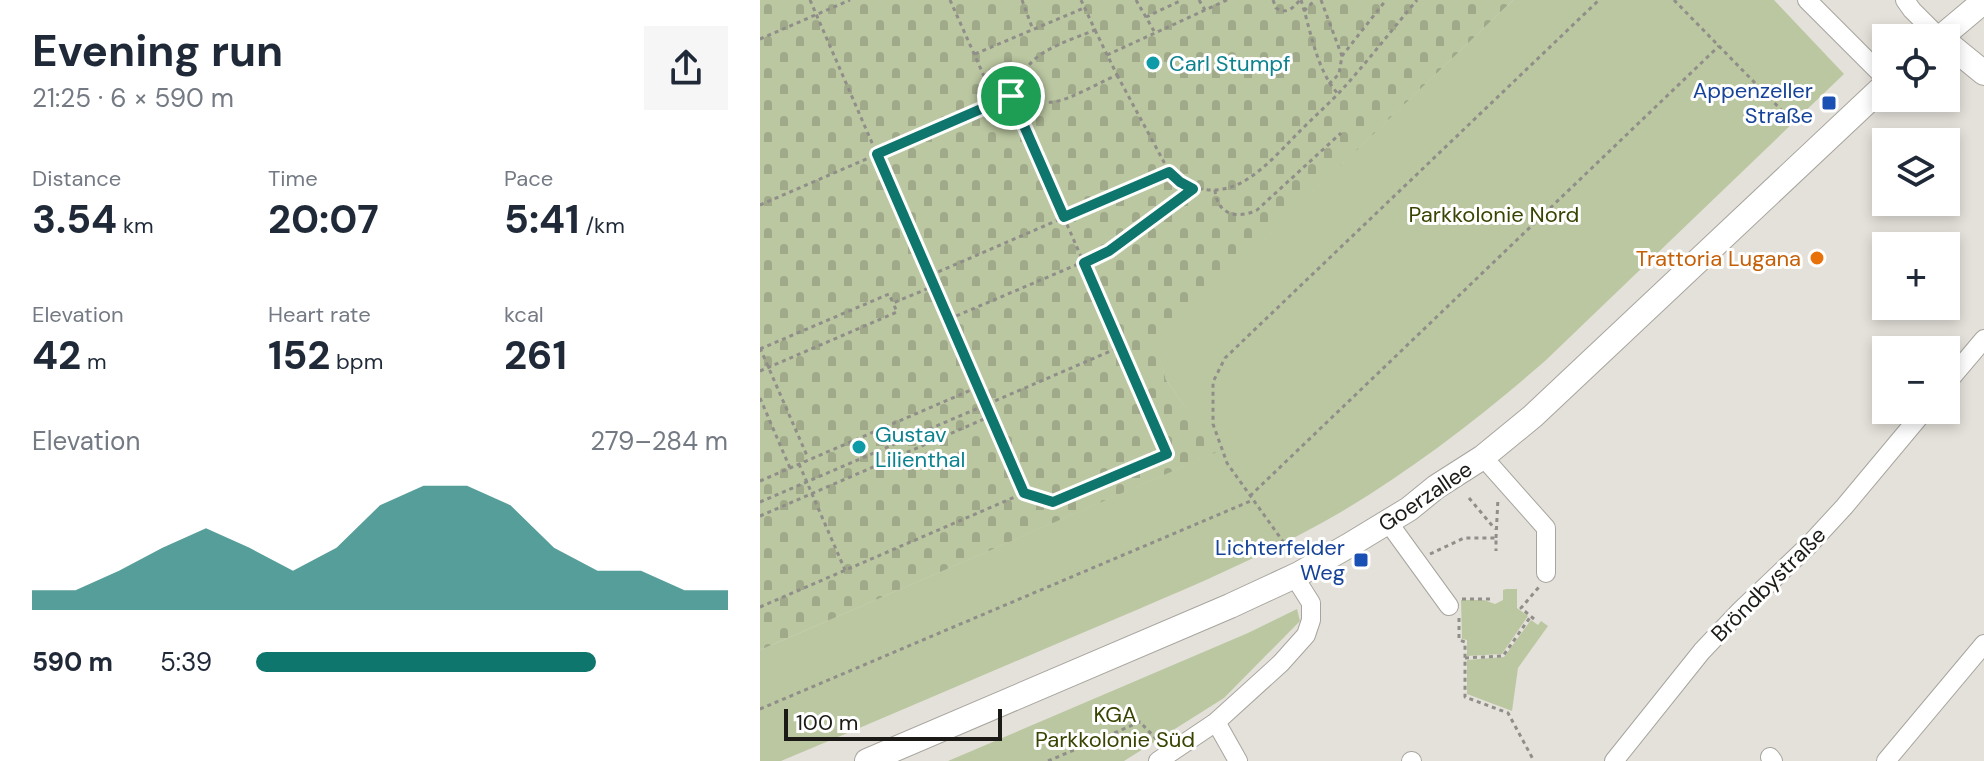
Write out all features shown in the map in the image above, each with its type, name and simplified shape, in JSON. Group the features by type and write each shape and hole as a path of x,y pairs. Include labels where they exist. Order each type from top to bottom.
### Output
{"main road":[{"path":"1957,24 1984,1"},
{"path":"1960,53 1984,73"},
{"name":"Goerzallee","path":"867,761 1294,576 1388,522 1483,457 1533,416 1872,94"}],"street":[{"path":"1807,0 1872,67"},
{"path":"1905,0 1926,24"},
{"path":"1960,367 1984,339"},
{"name":"Bröndbystraße","path":"1614,761 1702,651 1809,545 1913,424"},
{"path":"1483,457 1546,528 1546,573"},
{"path":"1388,522 1417,563 1455,606"},
{"path":"1164,757 1216,722 1281,663 1306,635 1311,620 1311,603 1294,576"},
{"path":"1886,761 1984,644"},
{"path":"1216,722 1238,761"}],"path":[{"path":"810,0 1024,493"},
{"path":"760,39 850,0"},
{"path":"950,0 996,103"},
{"path":"1022,0 1033,30"},
{"path":"1081,0 1169,172 1193,189 1215,190 1247,180 1273,158 1338,94 1417,0"},
{"path":"1136,0 1155,33"},
{"path":"1146,17 1182,0"},
{"path":"1199,0 1205,10"},
{"path":"1107,55 1227,0"},
{"path":"1273,0 1281,11 1287,11 1300,0 1329,84 1338,94"},
{"path":"1304,11 1315,0"},
{"path":"1321,0 1342,56"},
{"path":"1329,84 1339,74 1342,56 1386,0"},
{"path":"1284,543 1227,463 1213,424 1213,382 1225,358 1599,0"},
{"path":"1674,0 1796,125"},
{"path":"975,54 1084,8"},
{"path":"1095,30 1034,58 1026,68 1028,89 1035,98 1054,102 1117,75"},
{"path":"760,709 1251,498 1719,46"},
{"path":"760,205 1028,89"},
{"path":"760,607 1024,493 1053,502 1167,454 1011,96"},
{"path":"1215,190 1216,200 1229,214 1241,216 1257,210 1341,133"},
{"path":"930,275 1169,172"},
{"path":"949,319 1109,251 1193,189"},
{"path":"893,303 934,286"},
{"path":"760,371 768,367 897,312 889,294 760,349 768,367 809,460"},
{"path":"760,502 1120,347"},
{"path":"760,481 978,387"},
{"path":"760,398 790,468"},
{"path":"760,516 991,416"},
{"path":"799,464 845,570"},
{"path":"1496,551 1499,476"},
{"path":"1469,498 1497,531"},
{"path":"1417,563 1464,538 1496,538"},
{"path":"1465,658 1503,656 1532,618 1521,608 1542,583 1546,573"},
{"path":"1492,599 1455,606 1459,640 1465,642 1465,697 1508,713 1534,761"},
{"path":"1048,761 1140,722 1164,757"}],"green space":[{"path":"760,0 1513,0 1156,343 1166,380 1217,452 760,650"},
{"name":"Parkkolonie Nord","path":"1513,0 1774,0 1844,74 1545,361 1395,478 1281,544 1188,588 781,761 760,761 760,650 1216,452 1166,380 1155,343"},
{"path":"1517,589 1517,608 1528,616 1502,654 1467,656 1467,640 1462,639 1461,600 1484,600 1495,604 1503,600 1503,590"},
{"name":"KGA Parkkolonie Süd","path":"1297,609 1300,621 1224,698 1124,761 948,761 1248,633"},
{"path":"1531,620 1548,626 1518,668 1512,711 1467,694 1467,660 1504,657"}],"place":[{"name":"Carl Stumpf","path":"1153,63"},
{"name":"Appenzeller Straße","path":"1829,103"},
{"name":"Trattoria Lugana","path":"1817,258"},
{"name":"Gustav Lilienthal","path":"859,447"},
{"name":"Lichterfelder Weg","path":"1361,560"}],"route":[{"path":"1011,96 1064,217 1169,172 1193,189 1109,251 1084,263 1167,454 1053,502 1024,493 877,154 1011,96"}]}
